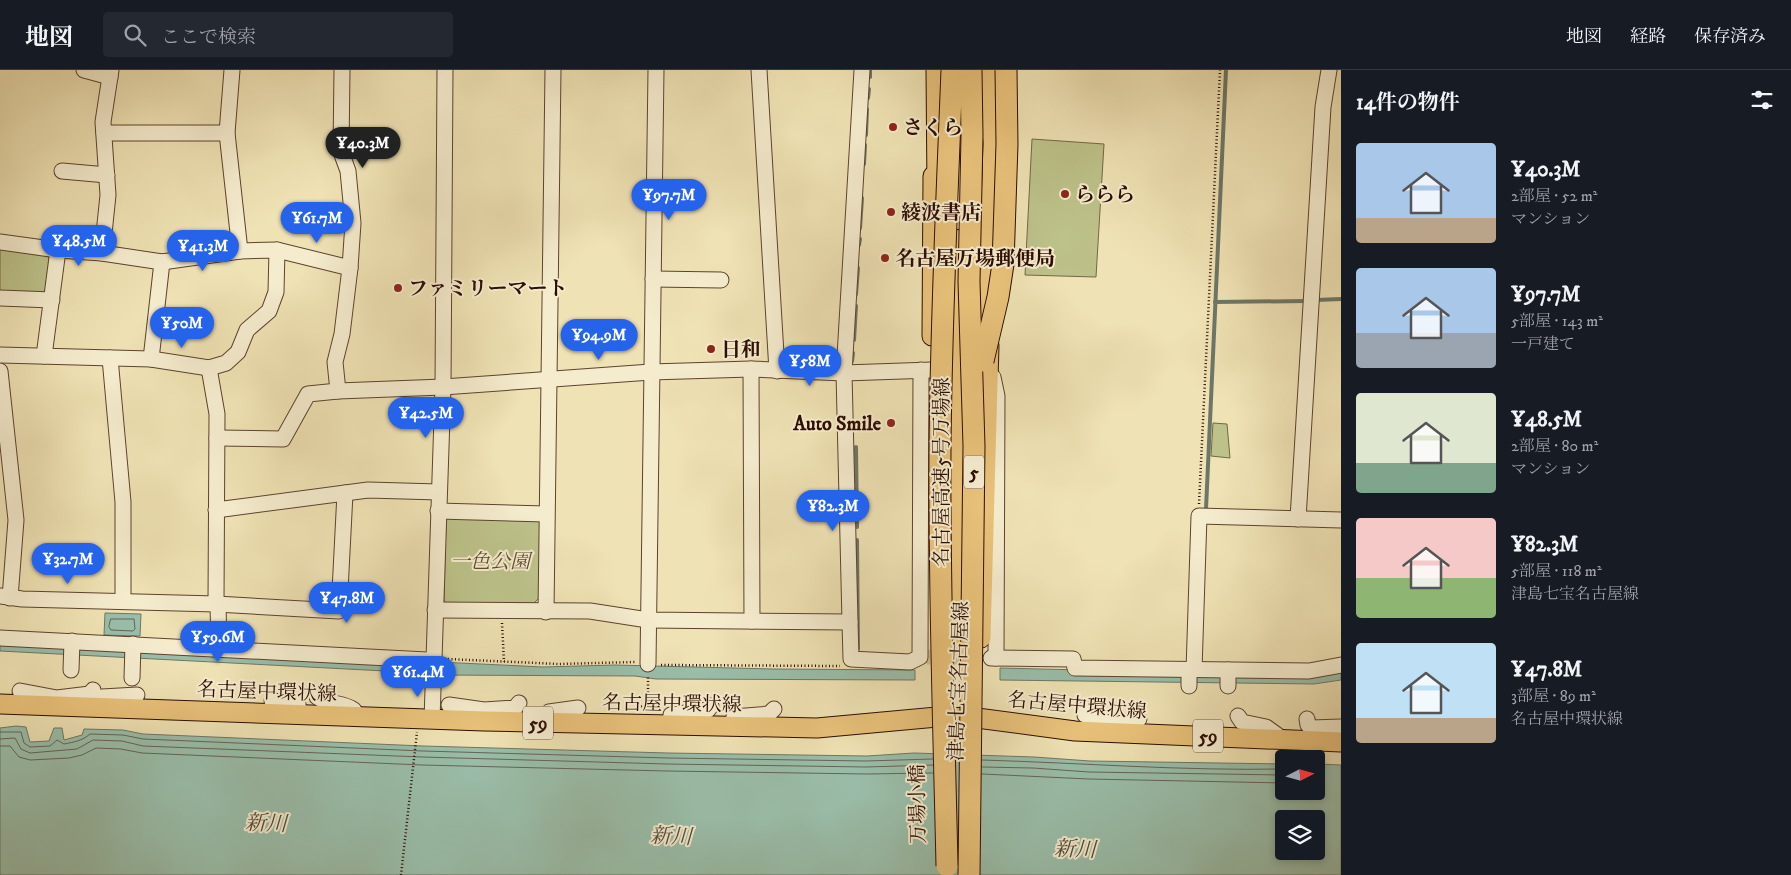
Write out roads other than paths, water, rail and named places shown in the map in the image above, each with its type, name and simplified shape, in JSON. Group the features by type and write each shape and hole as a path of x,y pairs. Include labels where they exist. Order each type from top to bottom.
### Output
{"highway":[{"path":"931,371 937,70"},
{"path":"945,872 956,852 959,433 955,257 954,70"},
{"name":"名古屋高速5号万場線","path":"945,872 940,522 931,371 954,70"},
{"name":"名古屋高速5号万場線","path":"968,875 974,446 969,272 972,135 971,70"},
{"path":"986,359 994,143 988,70"},
{"path":"974,446 977,405 1003,264 1007,144 1006,70"}],"main road":[{"name":"津島七宝名古屋線","path":"933,70 931,371 938,724"},
{"name":"津島七宝名古屋線","path":"974,875 977,727 983,603 986,359 1012,70"},
{"name":"名古屋中環状線","path":"0,704 57,702 100,708 432,720 484,716 548,723 817,728 938,724 1075,731 1110,729 1284,740 1330,737"},
{"name":"万場小橋","path":"938,724 945,872"}],"street":[{"path":"84,70 110,73 103,122 108,194 102,253"},
{"path":"232,70 227,133 240,251"},
{"path":"338,391 335,362 342,334 353,223 348,171 341,152 342,70"},
{"path":"432,720 443,387 445,70"},
{"path":"546,612 553,70"},
{"path":"648,663 656,70"},
{"path":"760,70 777,371"},
{"path":"217,438 283,439 308,394 338,391 443,387 651,372 751,369 844,373 931,371 923,657 910,662 851,660 844,373 862,70"},
{"path":"1298,519 1323,107 1329,70"},
{"path":"104,133 227,133"},
{"path":"62,171 107,175"},
{"path":"0,242 58,250 102,253 162,262 240,251 277,250 350,268"},
{"path":"44,356 58,250"},
{"path":"0,355 151,360 209,368 226,363 238,352 247,330 269,311 276,292 277,250"},
{"path":"151,360 162,262"},
{"path":"653,279 721,280"},
{"path":"0,298 52,300"},
{"path":"110,358 123,502 123,601"},
{"path":"986,359 997,396 994,658 1072,659 1075,668 1123,675 1310,676 1341,665"},
{"path":"209,368 217,414 218,648"},
{"path":"751,369 752,621"},
{"path":"0,371 16,520 5,597 217,604 339,611 345,493"},
{"path":"216,510 368,490 439,492"},
{"path":"438,511 546,514"},
{"path":"1190,674 1199,516 1341,520"},
{"path":"435,610 590,611 648,620 850,622"},
{"path":"0,638 72,653 218,648 434,659"},
{"path":"132,678 133,650"},
{"path":"20,691 57,702 90,694 93,690"},
{"path":"100,708 102,697 137,695"},
{"path":"317,697 324,702 347,705 354,710 355,717"},
{"path":"272,701 298,704 299,715"},
{"path":"449,705 484,716 515,708 519,703"},
{"path":"669,726 671,715 701,712 708,710 711,706"},
{"path":"548,723 550,712 578,708"},
{"path":"732,727 734,717 770,714 774,709"},
{"path":"1084,709 1085,715 1106,722 1110,729 1139,719"},
{"path":"1238,716 1242,722 1266,727 1284,740"},
{"path":"1307,719 1308,725 1311,728 1330,737 1341,727"}],"water":[{"path":"105,613 141,614 140,636 104,635"},
{"path":"0,641 543,667 615,665 915,670 915,680 656,679 635,676 435,675 0,651"},
{"path":"1000,668 1123,671 1341,668 1341,680 1314,684 1000,680"},
{"name":"新川","path":"16,726 26,727 30,742 49,741 54,728 62,728 64,740 82,735 84,729 123,730 143,734 423,746 867,756 914,753 1090,761 1275,764 1275,800 1325,800 1325,764 1341,765 1341,875 0,875 0,728"}],"waterway":[{"path":"870,70 870,77"},
{"path":"1206,509 1226,70"},
{"path":"868,98 869,89"},
{"path":"866,135 867,109"},
{"path":"864,164 865,145"},
{"path":"860,228 862,198"},
{"path":"859,245 860,239"},
{"path":"856,294 858,268"},
{"path":"1316,300 1341,299"},
{"path":"1215,302 1306,301"},
{"path":"854,340 856,306"},
{"path":"852,361 853,353"},
{"path":"856,447 857,527"},
{"path":"857,540 858,649"}],"tunnel":[{"path":"927,657 975,657"}],"place":[{"name":"さくら","path":"893,127"},
{"name":"ららら","path":"1065,194"},
{"name":"綾波書店","path":"891,212"},
{"name":"名古屋万場郵便局","path":"885,258"},
{"name":"ファミリーマート","path":"398,288"},
{"name":"日和","path":"711,349"},
{"name":"Auto Smile","path":"891,423"}],"park label":[{"name":"一色公園","path":"490,561"}]}
